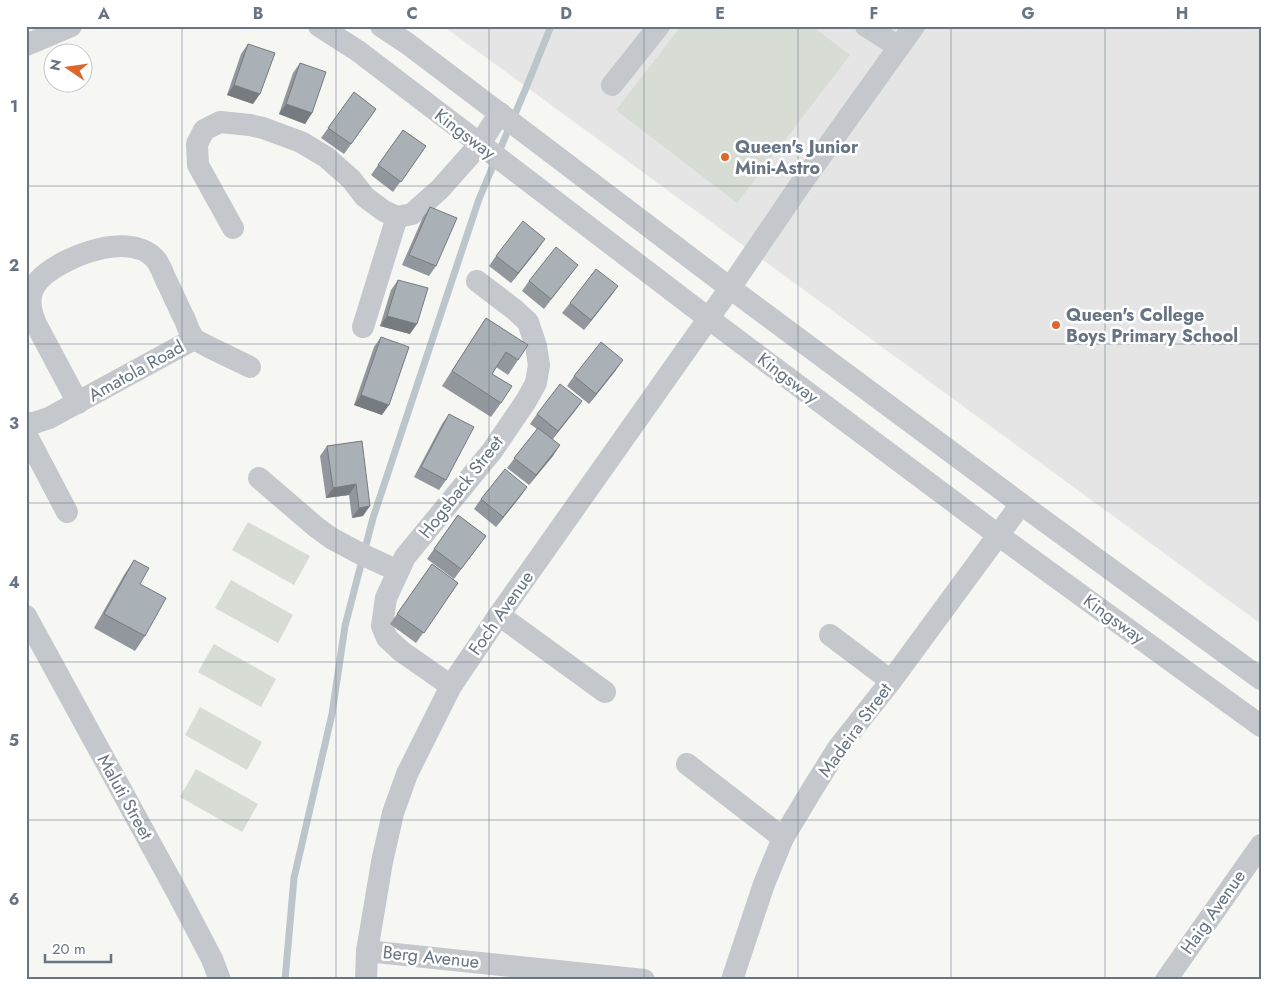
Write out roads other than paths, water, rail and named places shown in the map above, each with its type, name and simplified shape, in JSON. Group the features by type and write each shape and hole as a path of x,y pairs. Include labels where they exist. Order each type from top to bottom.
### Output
{"street":[{"path":"26,45 71,26"},
{"name":"Kingsway","path":"319,26 358,51 483,148 998,535 1261,726"},
{"name":"Kingsway","path":"381,26 408,44 730,288 1021,504 1261,679"},
{"path":"612,85 660,26"},
{"path":"866,26 899,47"},
{"name":"Foch Avenue","path":"366,980 367,951 382,862 393,813 407,774 451,686 798,188 914,26"},
{"path":"233,228 198,165 197,144 204,130 220,122 263,128 302,142 326,157 345,173 365,197 384,211 398,217 412,214 483,148 503,116"},
{"path":"363,327 398,217"},
{"name":"Amatola Road","path":"78,403 31,314 30,299 34,286 42,277 61,265 92,250 125,246 147,252 158,262 194,339 250,367"},
{"name":"Hogsback Street","path":"451,686 401,651 387,638 382,626 392,569 405,557 492,451 536,383 539,365 536,346 528,322 477,281"},
{"name":"Amatola Road","path":"26,423 49,418 194,339"},
{"path":"26,434 67,512"},
{"path":"260,478 316,528 331,538 392,569"},
{"name":"Madeira Street","path":"732,980 764,884 783,838 838,748 891,681 1021,504"},
{"path":"499,615 605,692"},
{"name":"Maluti Street","path":"26,616 178,894 212,960 220,980"},
{"path":"830,635 891,681"},
{"path":"687,764 783,838"},
{"name":"Haig Avenue","path":"1166,980 1261,845"},
{"name":"Berg Avenue","path":"367,951 644,980"}],"waterway":[{"path":"285,980 294,878 332,714 345,626 373,518 479,199 551,26"}],"place":[{"name":"Queen's Junior Mini-Astro","path":"725,157"},
{"name":"Queen's College Boys Primary School","path":"1056,325"}]}
